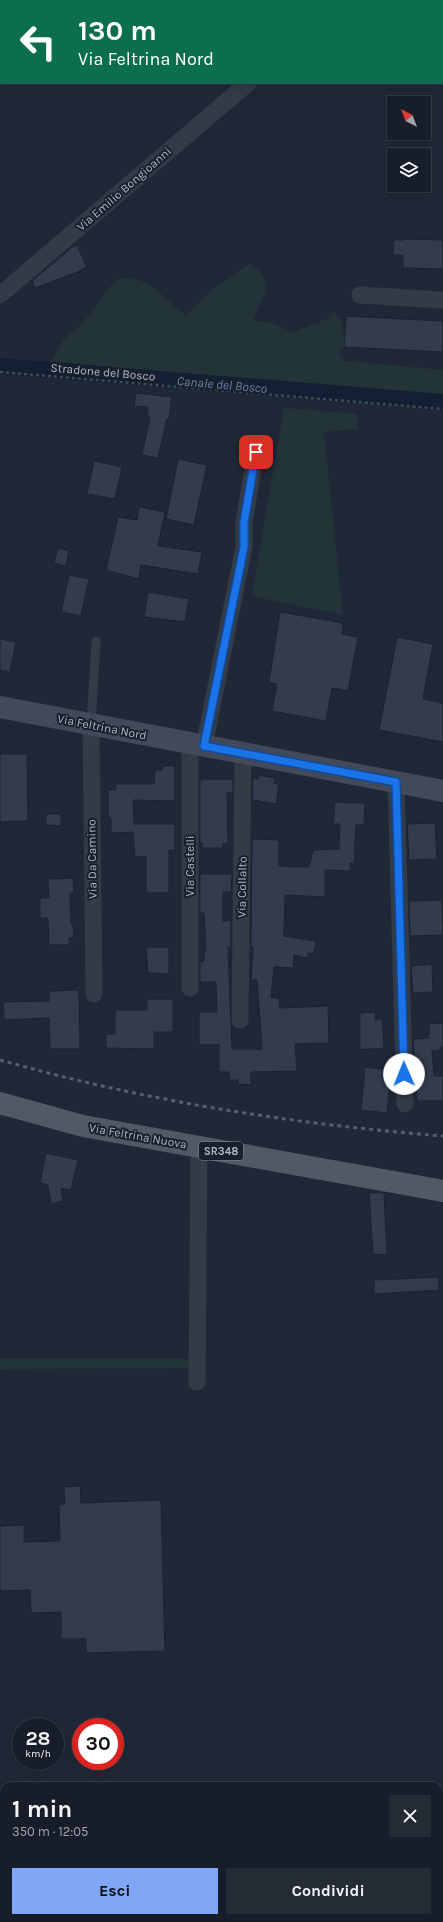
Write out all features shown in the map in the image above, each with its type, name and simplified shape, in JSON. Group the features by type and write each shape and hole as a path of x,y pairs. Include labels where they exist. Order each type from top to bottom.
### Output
{"main road":[{"name":"Via Feltrina Nord","path":"0,708 443,791"},
{"name":"Via Feltrina Nuova","path":"0,1102 83,1126 443,1191"}],"street":[{"name":"Via Emilio Bongioanni","path":"0,295 247,84"},
{"path":"360,295 443,300"},
{"path":"197,745 244,547 244,522 256,452"},
{"name":"Via Da Camino","path":"91,724 94,994"},
{"name":"Via Castelli","path":"190,988 197,745"},
{"name":"Via Collalto","path":"240,1020 243,753"},
{"path":"396,782 405,1104"},
{"path":"197,1382 199,1147"}],"lane":[{"path":"91,724 96,641"}],"path":[{"name":"Stradone del Bosco","path":"0,372 443,409"}],"shaded area":[{"path":"248,264 261,272 267,286 253,321 269,322 292,332 325,320 334,312 341,321 346,345 338,352 345,361 443,370 443,396 377,393 51,361 64,339 82,324 116,279 135,279 147,284 154,288 186,315 216,287"},
{"path":"284,408 357,414 358,429 324,432 343,615 252,596"},
{"path":"0,1359 202,1359 203,1368 0,1369"}],"building":[{"path":"394,240 443,240 443,269 403,268 403,255 393,255"},
{"path":"77,245 87,267 35,288 32,281 71,248"},
{"path":"346,316 443,321 443,352 344,347"},
{"path":"136,393 172,397 169,419 167,419 158,458 142,455 150,417 147,417 148,407 134,406"},
{"path":"178,459 207,465 194,525 166,519"},
{"path":"94,461 122,467 115,499 87,494"},
{"path":"139,507 165,512 158,546 202,552 198,574 141,565 139,579 106,570 118,517 137,520"},
{"path":"58,548 69,551 66,566 54,563"},
{"path":"69,575 89,579 81,616 61,612"},
{"path":"148,592 189,599 185,622 144,617"},
{"path":"280,612 343,623 342,634 358,637 348,691 332,688 326,721 272,711 277,684 269,682"},
{"path":"397,637 433,644 423,699 443,703 443,742 379,730"},
{"path":"0,639 16,642 10,672 0,670"},
{"path":"0,754 27,754 28,821 0,822"},
{"path":"162,766 175,766 175,801 133,800 134,824 175,824 175,850 169,850 169,893 146,893 146,856 135,857 133,832 111,833 111,819 108,814 108,790 116,790 115,784 154,784 155,770 162,770"},
{"path":"258,775 275,778 274,783 279,784 276,804 252,800 253,778 258,779"},
{"path":"200,779 233,779 233,794 227,792 228,844 223,844 223,848 202,848 202,843 200,843"},
{"path":"335,802 365,803 364,825 356,825 354,864 350,863 350,871 325,870 325,897 285,895 284,936 316,941 314,954 308,953 307,958 294,955 293,968 274,967 271,998 279,998 280,1008 328,1006 329,1043 295,1044 297,1071 251,1072 251,1085 238,1084 238,1080 229,1080 229,1072 219,1072 219,1045 199,1045 199,1012 217,1012 216,982 200,982 200,962 204,961 204,952 206,952 204,913 200,913 200,874 232,874 231,892 223,892 223,921 231,920 231,947 228,947 232,1049 262,1049 257,980 251,980 253,947 251,947 252,839 279,840 279,866 309,867 313,850 339,849 340,824 333,824"},
{"path":"46,814 61,814 61,826 46,825"},
{"path":"435,823 437,859 409,860 407,824"},
{"path":"73,878 74,893 70,893 71,924 73,924 74,938 69,938 69,945 49,945 48,918 40,918 40,898 49,898 48,879"},
{"path":"442,900 443,935 410,936 409,901"},
{"path":"146,947 169,947 169,974 148,973"},
{"path":"432,964 433,992 413,993 411,966"},
{"path":"79,990 80,1049 50,1049 49,1018 4,1020 3,1002 49,1001 49,991"},
{"path":"147,999 173,999 173,1032 154,1032 154,1049 106,1048 106,1034 115,1034 115,1010 147,1010"},
{"path":"375,1012 375,1020 382,1019 384,1048 360,1050 360,1013"},
{"path":"443,1023 443,1047 440,1047 440,1050 432,1051 434,1076 443,1076 443,1101 417,1101 413,1039 429,1038 429,1024"},
{"path":"365,1067 391,1070 387,1113 361,1110"},
{"path":"46,1153 78,1160 71,1190 61,1188 63,1201 51,1204 48,1185 40,1183"},
{"path":"369,1193 384,1193 387,1254 373,1255"},
{"path":"438,1277 439,1290 374,1294 374,1280"},
{"path":"80,1486 81,1503 161,1500 165,1651 86,1653 86,1639 61,1639 61,1612 31,1613 30,1590 0,1591 0,1526 24,1525 24,1542 60,1541 59,1504 65,1504 64,1487"}],"waterway":[{"name":"Canale del Bosco","path":"0,366 443,402"}],"railway":[{"path":"0,1060 54,1075 164,1099 219,1109 331,1125 443,1136"}],"route":[{"path":"256,452 244,522 244,547 204,746 396,782 404,1074"}]}
